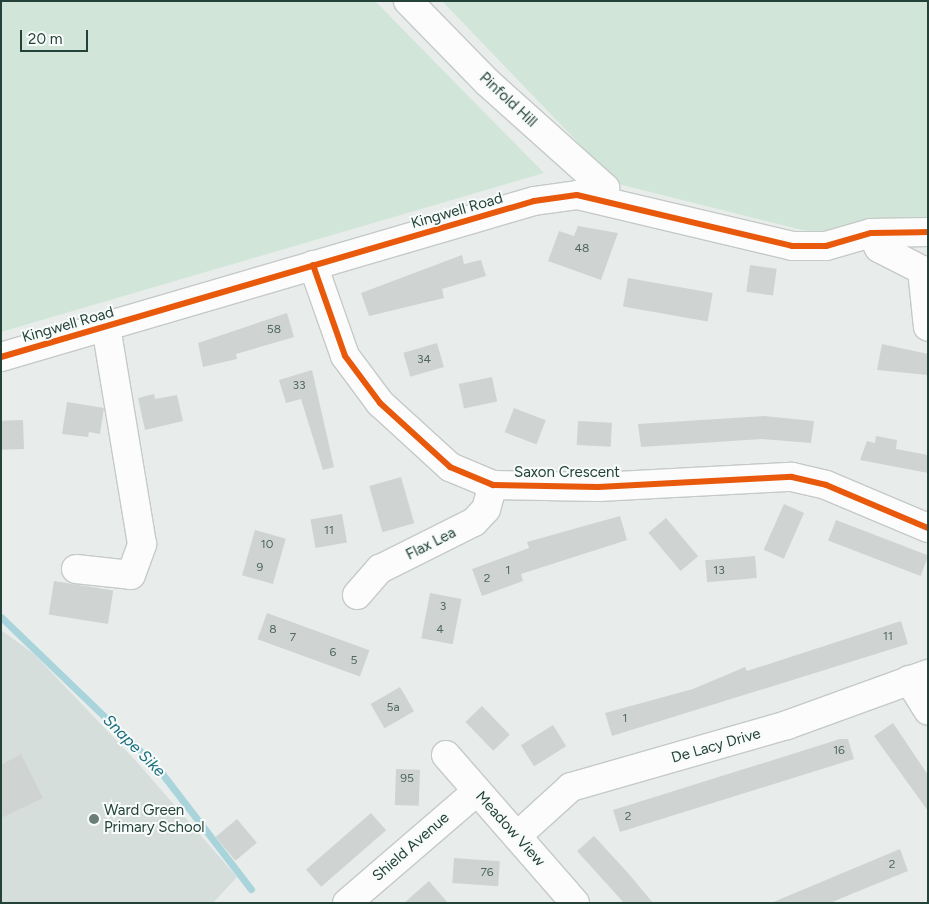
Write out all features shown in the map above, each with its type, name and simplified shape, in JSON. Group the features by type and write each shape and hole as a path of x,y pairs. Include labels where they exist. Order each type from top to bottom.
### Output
{"street":[{"name":"Pinfold Hill","path":"408,1 487,82 605,188 605,198"},
{"name":"Kingwell Road","path":"1,357 534,201 577,195 605,198 792,246 826,246 871,234 928,232"},
{"path":"871,234 879,248 922,270 928,327"},
{"name":"Saxon Crescent","path":"312,265 345,356 380,404 450,467 493,485 598,487 792,477 826,485 928,528"},
{"path":"76,569 131,575 142,544 106,327"},
{"name":"Flax Lea","path":"357,595 380,569 474,522 486,509 493,485"},
{"path":"919,677 928,711"},
{"name":"De Lacy Drive","path":"517,836 571,787 787,724 919,677"},
{"name":"Meadow View","path":"446,756 575,903"},
{"name":"Shield Avenue","path":"347,903 476,792"}],"shaded area":[{"name":"Ward Green Primary School","path":"1,630 34,654 136,761 237,877 213,903 1,903"}],"green space":[{"path":"1,1 375,1 544,173 1,332"},
{"path":"442,1 928,1 928,219 810,232 618,184"}],"building":[{"path":"578,226 618,233 601,280 548,261 559,231 574,236"},
{"path":"462,255 464,264 481,260 486,276 442,289 444,298 369,316 361,293"},
{"path":"750,265 777,269 773,295 746,292"},
{"path":"628,278 713,293 708,321 623,307"},
{"path":"287,313 294,337 236,354 237,359 203,367 198,343"},
{"path":"437,343 444,367 410,377 403,353"},
{"path":"882,344 928,354 928,375 877,370"},
{"path":"312,370 334,467 323,470 301,399 286,403 279,380"},
{"path":"492,377 497,401 464,409 459,384"},
{"path":"154,394 155,399 177,395 183,421 145,430 138,398"},
{"path":"67,402 104,408 100,434 89,432 88,437 62,434"},
{"path":"514,408 546,420 536,444 505,432"},
{"path":"764,416 814,421 811,443 762,439 641,447 638,424"},
{"path":"23,420 24,449 2,450 1,421"},
{"path":"578,421 612,423 611,447 577,445"},
{"path":"876,436 897,440 896,449 928,455 928,473 860,460 867,441 875,443"},
{"path":"401,477 414,523 383,532 369,486"},
{"path":"784,504 804,513 784,559 764,550"},
{"path":"342,514 347,543 316,548 310,520"},
{"path":"620,516 627,540 521,574 523,581 482,596 472,569 529,548 527,542"},
{"path":"666,518 698,556 681,571 648,533"},
{"path":"836,520 928,555 921,576 828,541"},
{"path":"255,530 286,539 273,584 242,575"},
{"path":"755,556 757,578 707,582 705,560"},
{"path":"54,581 113,590 108,624 49,615"},
{"path":"430,593 461,599 453,644 421,638"},
{"path":"267,613 369,650 360,677 257,639"},
{"path":"901,621 908,644 612,736 605,713 693,689 745,667 747,671"},
{"path":"400,687 414,711 385,728 371,704"},
{"path":"482,706 510,735 493,751 465,722"},
{"path":"893,723 928,775 928,811 874,736"},
{"path":"553,725 566,746 534,766 521,745"},
{"path":"840,739 848,739 854,759 620,832 613,810"},
{"path":"21,754 43,798 1,818 1,765"},
{"path":"396,769 420,770 419,806 395,805"},
{"path":"371,813 386,830 321,887 306,869"},
{"path":"237,819 257,843 235,861 216,837"},
{"path":"594,836 653,903 624,903 577,851"},
{"path":"900,849 908,871 830,903 771,903"},
{"path":"454,858 500,861 498,886 452,883"},
{"path":"429,881 448,903 404,903"}],"waterway":[{"name":"Snape Sike","path":"1,617 157,767 251,889"}],"cycle path":[{"path":"1,357 534,201 577,195 792,246 826,246 871,233 928,232"},
{"path":"313,265 345,356 380,403 450,467 493,485 598,487 792,477 826,485 928,528"}],"place":[{"name":"Ward Green Primary School","path":"94,819"}]}
